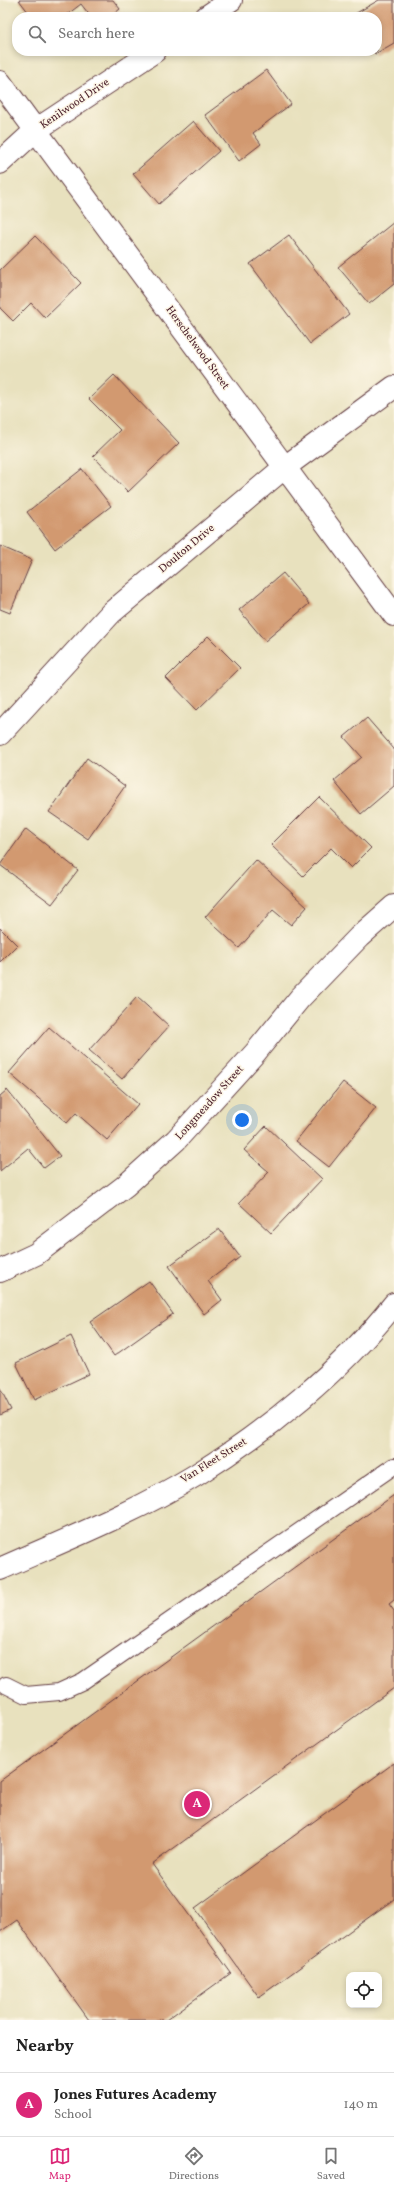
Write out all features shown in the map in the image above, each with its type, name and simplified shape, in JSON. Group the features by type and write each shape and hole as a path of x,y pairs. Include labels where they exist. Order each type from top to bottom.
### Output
{"street":[{"path":"213,12 231,0"},
{"name":"Kenilwood Drive","path":"0,163 36,130 147,56"},
{"name":"Herschelwood Street","path":"0,82 394,615"},
{"name":"Doulton Drive","path":"0,734 111,613 285,467 394,388"},
{"name":"Longmeadow Street","path":"0,1271 36,1254 125,1186 176,1140 255,1053 300,998 359,937 394,906"},
{"name":"Van Fleet Street","path":"0,1570 113,1518 188,1479 258,1433 317,1384 394,1304"}],"lane":[{"path":"2,1684 26,1695 59,1692 83,1681 394,1466"}],"building":[{"path":"19,0 113,0 120,9 116,12 87,12 81,4 71,12 28,12"},
{"path":"379,0 394,0 394,43 382,50 382,12 358,12"},
{"path":"266,70 291,104 253,133 261,144 239,161 205,115"},
{"path":"193,121 219,151 159,204 133,174"},
{"path":"394,222 394,284 369,304 338,267"},
{"path":"289,235 349,314 310,344 250,264"},
{"path":"35,236 81,283 45,318 31,303 13,321 0,308 0,270"},
{"path":"114,375 179,443 128,492 93,456 120,430 89,399"},
{"path":"82,469 111,506 55,549 27,512"},
{"path":"0,546 32,560 10,613 0,609"},
{"path":"283,573 309,604 265,641 239,610"},
{"path":"208,636 240,668 197,710 166,678"},
{"path":"367,718 394,749 394,786 361,814 334,781 362,757 344,737"},
{"path":"87,758 125,786 88,839 49,812"},
{"path":"319,797 371,848 351,868 331,848 303,876 271,845"},
{"path":"26,829 78,870 52,904 0,865"},
{"path":"256,860 307,907 291,925 273,910 239,948 205,917"},
{"path":"0,928 17,945 0,962"},
{"path":"137,997 169,1026 122,1079 89,1050"},
{"path":"49,1027 138,1104 107,1140 76,1113 67,1123 9,1073"},
{"path":"343,1082 376,1108 329,1167 296,1141"},
{"path":"7,1090 60,1156 44,1168 28,1148 0,1171 0,1096"},
{"path":"266,1126 322,1179 271,1233 239,1203 269,1172 244,1150"},
{"path":"219,1229 240,1257 208,1281 222,1300 204,1314 169,1266"},
{"path":"149,1281 173,1314 114,1356 90,1322"},
{"path":"71,1336 89,1374 34,1400 16,1363"},
{"path":"0,1388 11,1410 0,1415"},
{"path":"394,1495 394,1600 389,1604 394,1611 394,1688 152,1864 231,1973 166,2020 89,2020 17,1920 0,1932 0,1781"},
{"path":"394,1763 394,1899 259,1997 195,1908"}],"place":[{"name":"Jones Futures Academy","path":"197,1804"}]}
